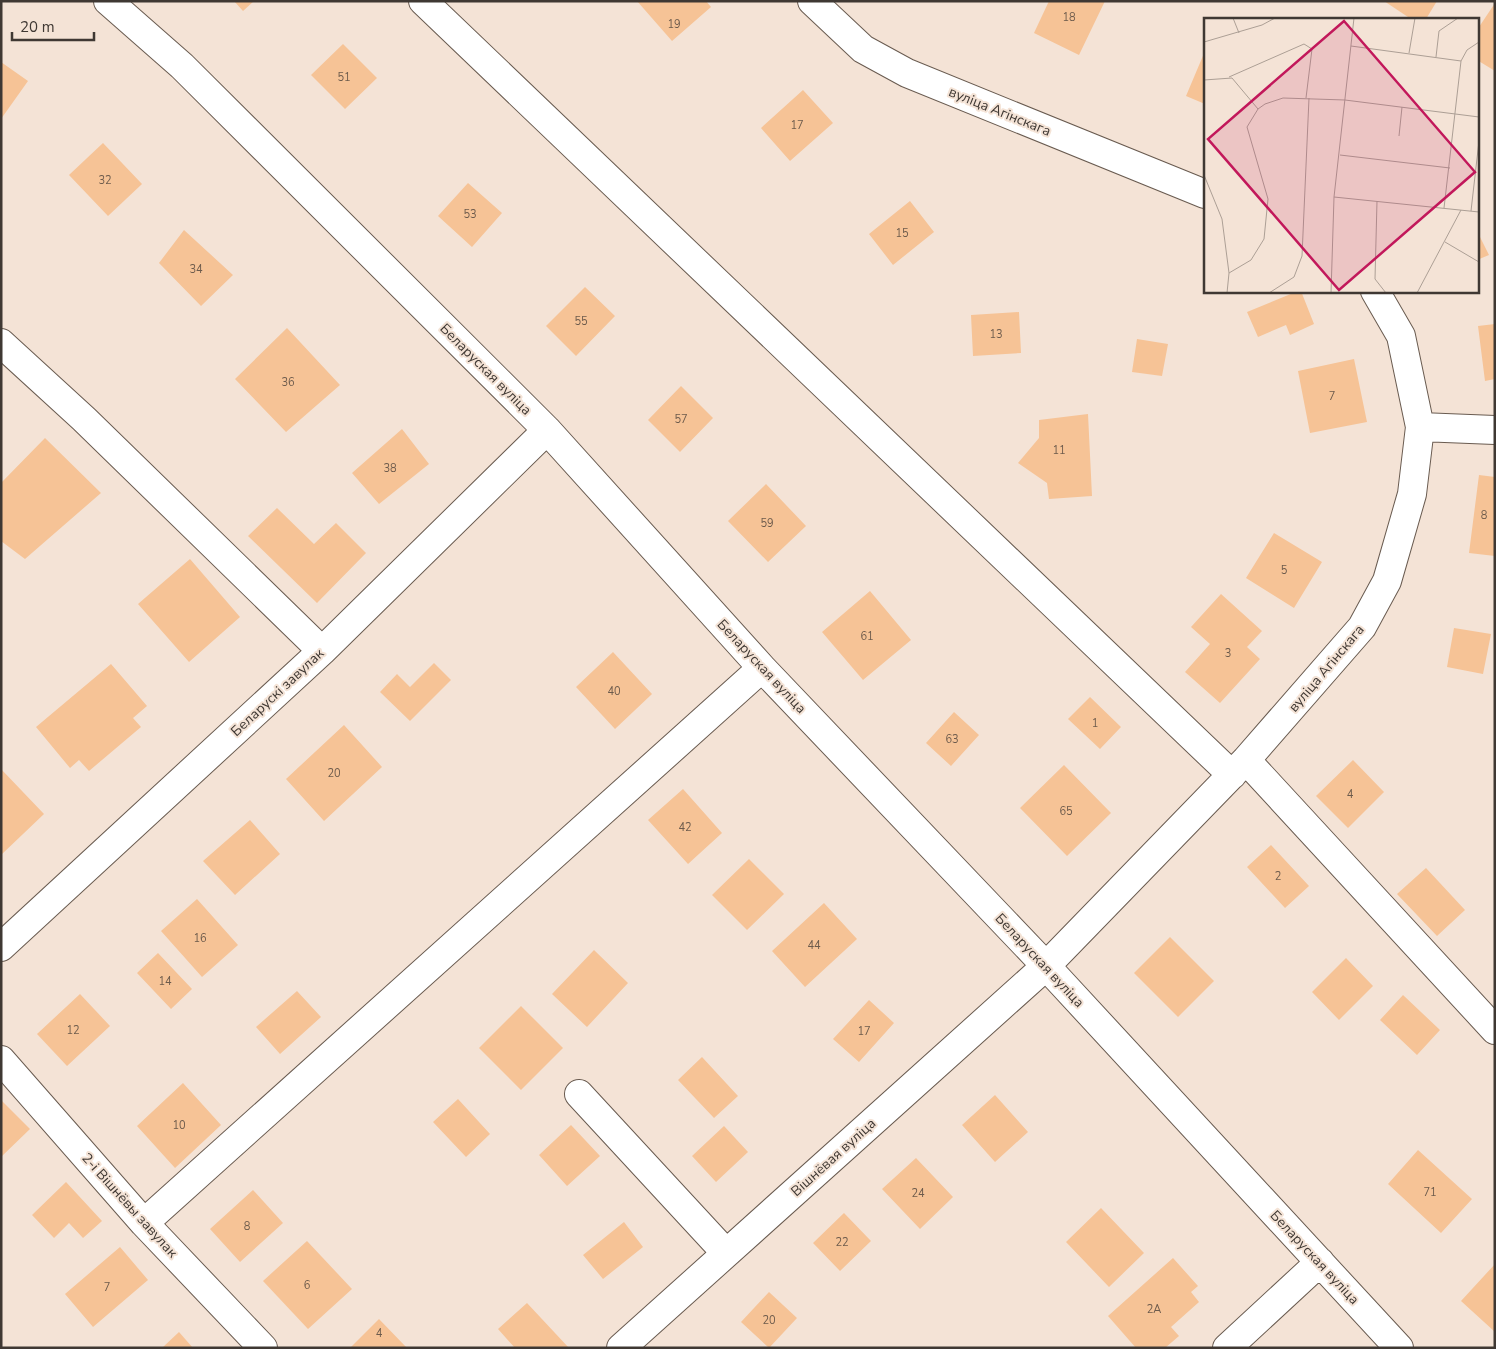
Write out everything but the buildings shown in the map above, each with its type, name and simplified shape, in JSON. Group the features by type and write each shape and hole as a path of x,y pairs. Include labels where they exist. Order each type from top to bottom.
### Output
{"street":[{"name":"Беларуская вуліца","path":"108,1 182,66 546,430 762,668 1046,966 1399,1348"},
{"path":"422,1 1239,768 1495,1030"},
{"name":"вуліца Агінскага","path":"812,1 863,49 907,73 1204,194"},
{"name":"вуліца Агінскага","path":"1046,966 1239,768 1362,627 1386,581 1412,494 1420,427 1401,336 1377,292"},
{"path":"1,344 84,419 322,651"},
{"path":"1420,427 1495,430"},
{"name":"Беларускі завулак","path":"1,947 322,651 546,430"},
{"path":"144,1223 762,668"},
{"name":"Вішнёвая вуліца","path":"621,1348 1046,966"},
{"name":"2-і Вішнёвы завулак","path":"1,1060 144,1223 263,1348"},
{"path":"578,1094 726,1253"},
{"path":"1227,1348 1320,1262"}]}
